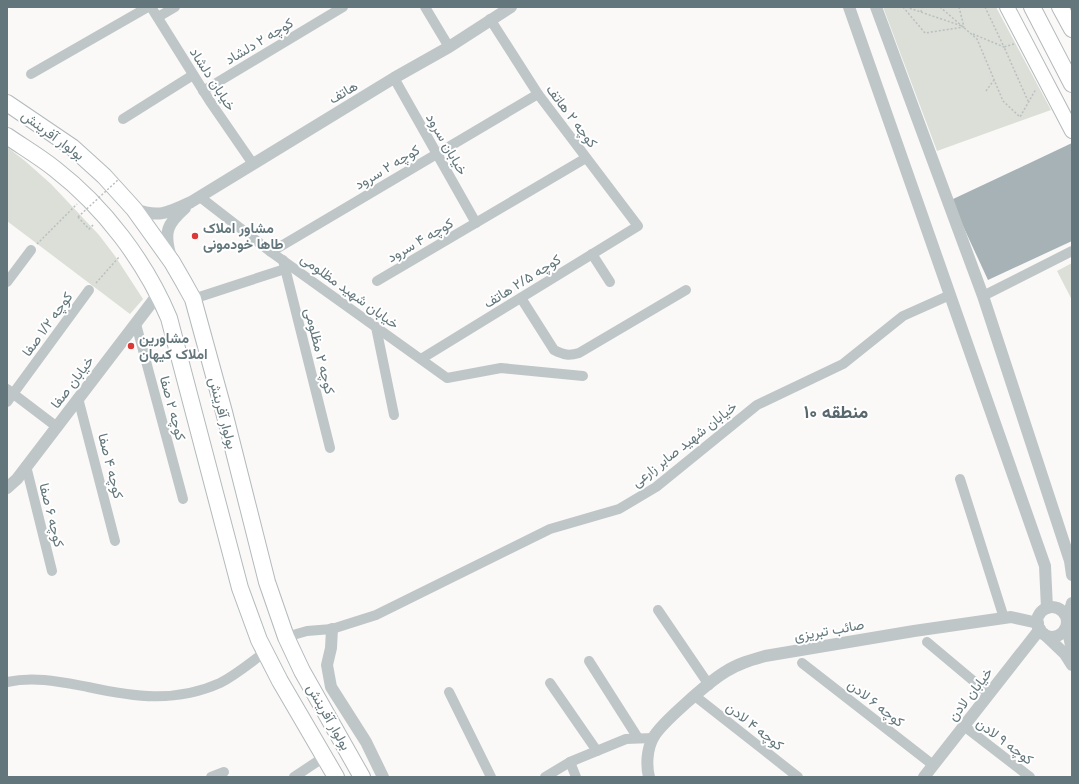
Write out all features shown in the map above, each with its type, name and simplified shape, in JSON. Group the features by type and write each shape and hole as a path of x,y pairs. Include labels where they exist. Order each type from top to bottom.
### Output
{"main road":[{"path":"1007,7 1072,131"},
{"path":"1032,7 1072,84"},
{"path":"1060,7 1072,29"},
{"name":"بولوار آفرینش","path":"7,103 72,147 104,176 134,209 172,262 192,299 224,412 267,582 286,637 302,671 362,777"},
{"name":"بولوار آفرینش","path":"7,136 55,168 85,196 113,226 159,293 169,318 240,588 266,652 280,681 336,777"}],"street":[{"name":"خیابان دلشاد","path":"150,7 158,17 203,91 253,164"},
{"path":"32,74 150,7"},
{"path":"158,17 175,7"},
{"name":"کوچه ۲ دلشاد","path":"203,91 343,7"},
{"path":"425,7 449,47"},
{"name":"هاتف","path":"172,262 166,240 167,228 175,217 196,200 394,78 449,47 490,19 511,7"},
{"path":"849,7 1045,566 1044,610 1038,618 1040,628 1049,636 1058,635 1065,630 1072,603"},
{"path":"876,7 982,296 1070,562 1072,575"},
{"name":"کوچه ۲ هاتف","path":"490,19 538,94 638,226"},
{"path":"123,118 193,75"},
{"name":"خیابان سرود","path":"394,78 476,223"},
{"name":"کوچه ۲ سرود","path":"271,252 538,94"},
{"name":"کوچه ۴ سرود","path":"377,281 586,158"},
{"name":"هاتف","path":"134,209 149,214 166,213 196,200"},
{"name":"خیابان شهید مظلومی","path":"196,200 271,252 284,265 376,327 447,378 501,368 583,376"},
{"name":"کوچه ۲/۵ هاتف","path":"421,359 638,226"},
{"path":"7,282 32,250"},
{"path":"982,296 1072,251"},
{"path":"592,254 610,282"},
{"path":"192,299 284,265"},
{"name":"کوچه ۲ مظلومی","path":"284,265 330,448"},
{"name":"کوچه ۱/۲ صفا","path":"7,402 10,391 89,290"},
{"path":"521,298 554,350 570,356 579,353 686,290"},
{"name":"خیابان صفا","path":"7,488 17,479 159,293"},
{"name":"خیابان شهید صابر زارعی","path":"286,637 332,629 376,615 550,529 619,509 656,487 757,405 843,364 903,316 950,295"},
{"name":"کوچه ۲ صفا","path":"136,324 183,499"},
{"path":"376,327 394,415"},
{"path":"10,391 57,427"},
{"name":"کوچه ۴ صفا","path":"78,398 115,541"},
{"name":"کوچه ۶ صفا","path":"26,466 52,571"},
{"path":"960,479 1007,618 1058,608 1062,611 1068,623 1072,651"},
{"path":"658,610 709,685"},
{"name":"صائب تبریزی","path":"653,738 665,723 725,672 737,665 765,656 914,631 1007,618 1040,628 1065,654 1072,665"},
{"name":"خیابان لادن","path":"924,777 1040,628"},
{"path":"332,629 331,648 327,665 331,687 366,742 383,777"},
{"path":"927,642 989,694"},
{"path":"7,682 39,679 132,694 174,697 198,691 221,682 266,652"},
{"path":"589,661 638,738"},
{"name":"کوچه ۶ لادن","path":"802,663 933,765"},
{"path":"550,683 597,751"},
{"path":"449,692 491,777"},
{"name":"کوچه ۴ لادن","path":"695,696 798,777"},
{"name":"کوچه ۹ لادن","path":"964,726 1030,777"},
{"path":"545,777 570,762 626,739 653,738 648,754 649,776"},
{"path":"294,777 324,757"},
{"path":"570,762 576,777"},
{"path":"211,777 224,772"}],"path":[{"path":"903,7 925,32 964,27"},
{"path":"906,7 964,27"},
{"path":"921,12 922,7"},
{"path":"940,7 978,39 1003,101 1020,117 1028,101 1044,78"},
{"path":"959,7 964,27"},
{"path":"985,7 1028,101"},
{"path":"970,32 1004,47"},
{"path":"986,91 994,80"},
{"path":"89,229 78,217 119,178"},
{"path":"32,250 85,196"},
{"path":"89,290 128,247"}],"shaded area":[{"path":"883,7 996,7 1051,110 937,151"},
{"path":"7,147 51,184 99,235 115,256 143,299 130,314 7,221"},
{"path":"1072,263 1072,300 1057,271"}],"building":[{"path":"1072,143 1072,241 988,280 951,200"}],"place":[{"name":"مشاور املاک طاها خودمونی","path":"195,236"},
{"name":"مشاورین املاک کیهان","path":"131,346"}],"district":[{"name":"منطقه ۱۰","path":"836,412"}]}
